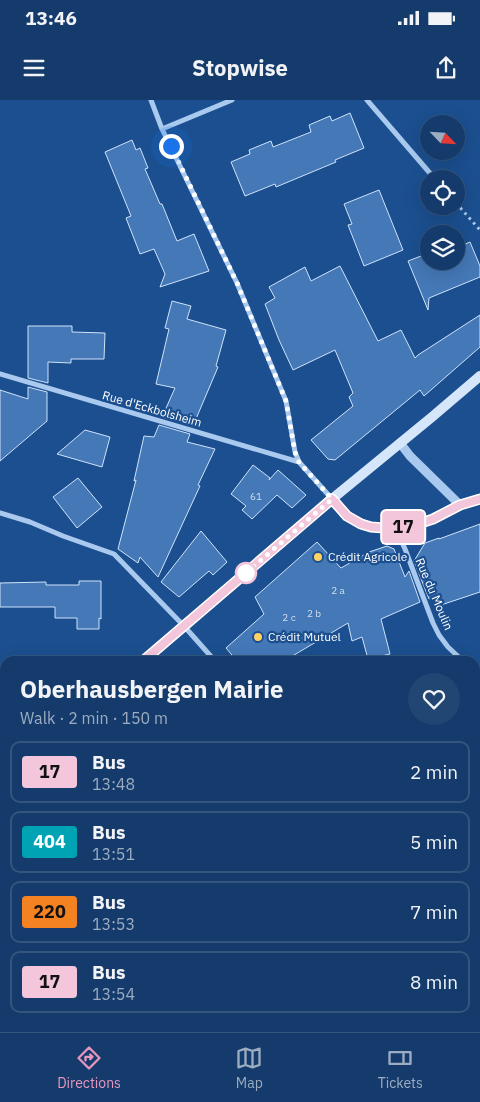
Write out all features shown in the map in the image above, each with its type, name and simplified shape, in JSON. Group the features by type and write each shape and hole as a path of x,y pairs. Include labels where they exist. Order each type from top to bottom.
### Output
{"main road":[{"path":"150,656 332,499 480,376"}],"street":[{"path":"151,100 162,130 237,283 286,401 295,452 299,462 347,516 371,527 396,529 415,525 433,519 460,505 480,499"},
{"path":"162,130 232,100"},
{"path":"367,100 427,170"},
{"name":"Rue d'Eckbolsheim","path":"0,374 299,462"},
{"path":"400,443 410,456 460,505"},
{"path":"0,513 30,522 114,554 211,656"},
{"name":"Rue du Moulin","path":"396,529 433,623 439,635 458,656"}],"path":[{"path":"465,213 480,230"}],"building":[{"path":"350,113 364,148 276,187 275,184 245,196 231,162 250,154 249,150 271,141 273,147 311,132 309,125 330,116 332,121"},
{"path":"132,140 136,150 140,148 148,168 145,169 177,241 194,234 209,271 160,287 165,274 154,249 140,254 126,218 131,216 105,152"},
{"path":"379,190 403,250 364,266 348,225 352,224 344,204"},
{"path":"470,242 480,266 480,277 429,298 428,310 408,261 420,256 420,270 465,270 465,244"},
{"path":"340,266 378,341 401,330 415,358 480,315 480,347 424,396 420,390 335,460 328,459 311,440 353,406 349,397 353,393 335,350 293,370 265,304 275,298 269,287 305,267 311,281"},
{"path":"172,301 191,306 187,319 226,330 216,366 218,367 193,426 162,417 175,388 156,384 169,329 165,328"},
{"path":"28,326 72,326 72,332 105,333 104,359 71,359 71,363 48,362 48,383 28,378"},
{"path":"28,387 47,392 47,421 0,461 0,390 28,399"},
{"path":"159,425 190,434 187,442 215,449 158,577 140,557 138,563 118,549 136,480 134,481 144,436 154,437"},
{"path":"85,430 110,437 102,467 57,454"},
{"path":"253,465 270,478 269,480 278,470 306,495 292,508 277,495 252,519 242,510 246,506 231,494"},
{"path":"78,478 102,507 77,528 53,497"},
{"path":"480,524 480,592 438,606 435,596 429,599 414,561 425,543"},
{"path":"201,531 227,562 213,575 209,571 179,597 161,582"},
{"path":"317,542 341,568 369,552 387,546 394,549 405,577 409,571 420,602 381,619 390,654 367,656 362,637 352,641 348,623 292,656 233,656 226,648 264,614 255,597"},
{"path":"79,581 101,581 101,619 99,618 99,629 77,629 77,618 55,618 55,607 0,607 0,583 46,582 46,585 79,585"}],"bus line":[{"name":"17","path":"149,656 332,499 347,516 361,524 371,527 396,529 433,519 460,505 480,499"}],"place":[{"name":"Crédit Agricole","path":"318,557"},
{"name":"Crédit Mutuel","path":"258,637"}],"route":[{"path":"171,146 237,283 286,401 295,452 299,462 332,499 246,573"}]}
